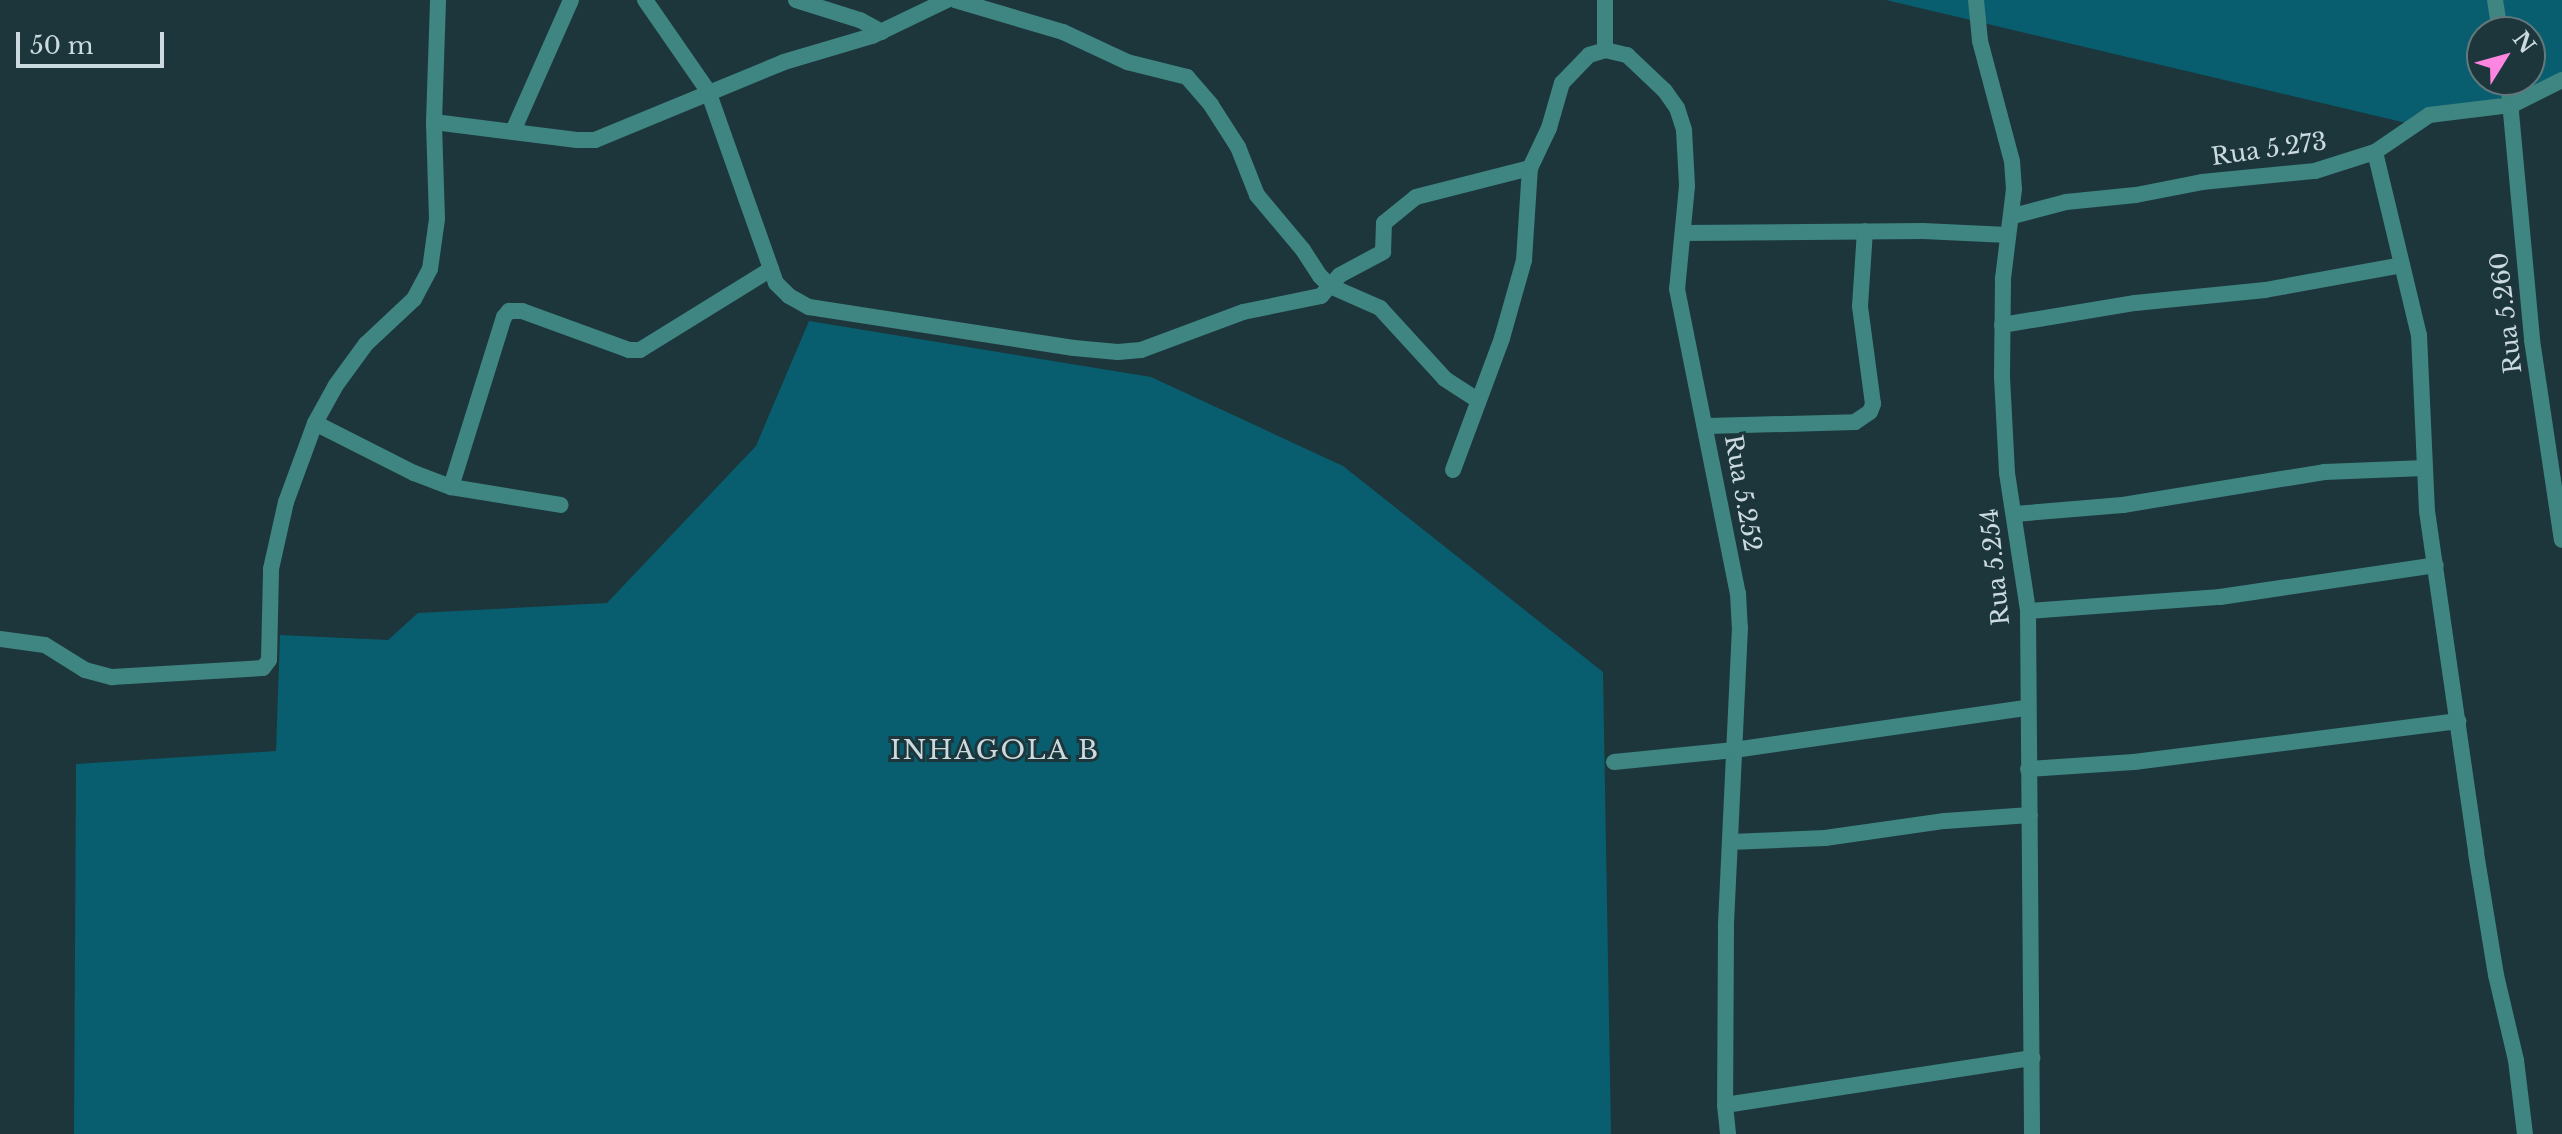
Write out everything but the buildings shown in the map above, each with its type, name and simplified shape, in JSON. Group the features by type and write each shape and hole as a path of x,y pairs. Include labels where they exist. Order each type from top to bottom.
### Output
{"street":[{"path":"0,639 45,645 85,670 112,677 263,668 269,660 271,569 286,502 315,423 358,354 414,299 430,269 437,219 434,122 438,0"},
{"path":"513,131 571,0"},
{"path":"645,0 708,91 776,283 789,296 809,307 976,335 1118,352 1141,350 1243,312 1315,299 1350,268 1383,252 1384,223 1416,197 1530,168"},
{"path":"796,0 882,32"},
{"path":"434,122 595,140 708,91 882,32 947,0"},
{"path":"955,0 1063,32 1127,62 1187,77 1211,105 1238,147 1257,195 1330,286 1380,308 1445,379 1479,401"},
{"path":"1453,470 1479,401 1524,260 1530,168 1549,128 1562,83 1582,60 1605,50 1605,0"},
{"name":"Rua 5.254","path":"1976,0 1980,41 2012,161 2013,216 2008,235 2002,325 2004,433 2028,611 2032,1134"},
{"name":"Rua 5.252","path":"1605,50 1627,55 1665,91 1677,108 1687,165 1684,233 1677,289 1707,426 1738,593 1740,627 1730,842 1725,1105 1728,1134"},
{"name":"Rua 5.273","path":"2013,216 2066,202 2136,195 2202,182 2315,171 2375,152 2429,115 2512,105 2562,80"},
{"name":"Rua 5.260","path":"2511,96 2517,203 2532,340 2560,510 2562,540"},
{"path":"2375,152 2419,335 2427,511 2476,853 2496,975 2516,1060 2525,1134"},
{"path":"1684,233 1865,231 2008,235"},
{"path":"1707,426 1855,422 1870,412 1873,404 1860,306 1865,231"},
{"path":"2002,325 2135,303 2265,290 2402,265"},
{"path":"451,487 504,317 509,311 522,311 629,350 640,350 771,269"},
{"path":"315,423 414,473 451,487 561,505"},
{"path":"2015,514 2123,505 2324,472 2425,468"},
{"path":"2028,611 2220,597 2436,565"},
{"path":"1614,762 1734,750 2027,708"},
{"path":"2028,769 2134,762 2458,721"},
{"path":"1730,842 1825,838 1945,821 2030,815"},
{"path":"1725,1105 2032,1058"}],"shaded area":[{"path":"1886,0 2562,0 2562,72 2546,81 2546,16 2466,16 2466,96 2506,96 2419,126"},
{"path":"809,321 1151,377 1343,466 1603,672 1611,1134 74,1134 76,764 276,751 280,635 388,640 418,613 607,603 756,446"}],"district":[{"name":"INHAGOLA B","path":"995,751"}]}
